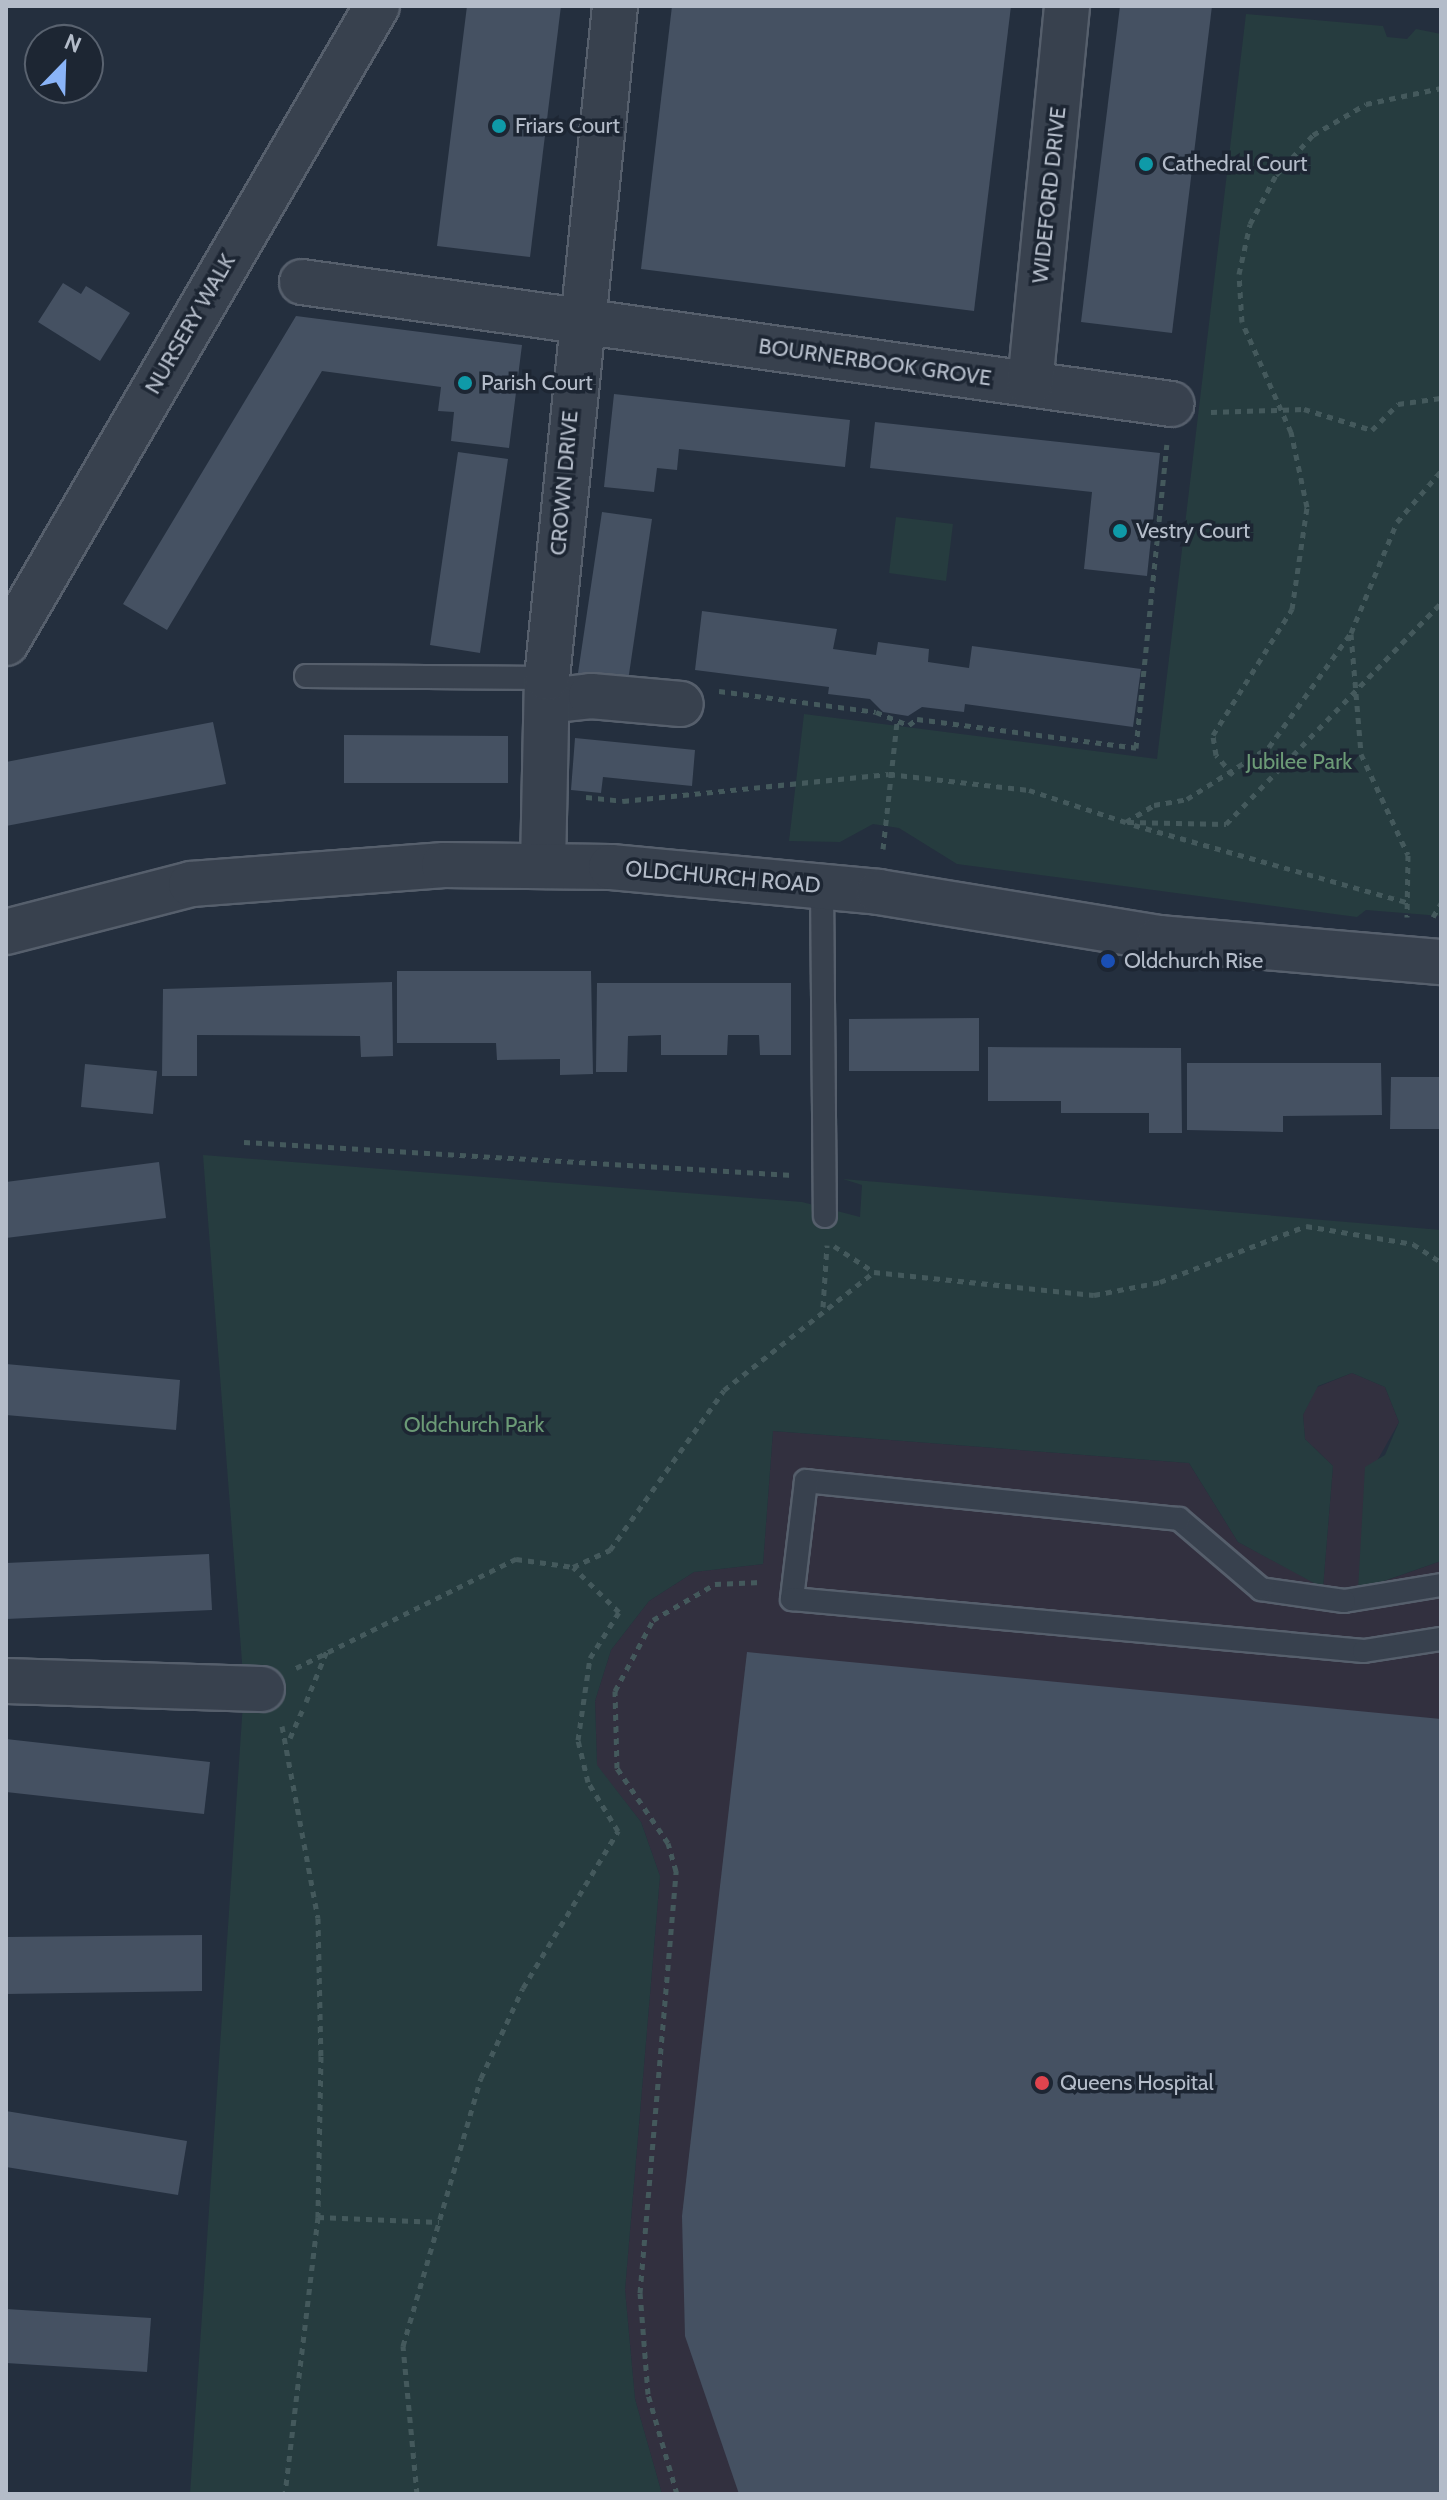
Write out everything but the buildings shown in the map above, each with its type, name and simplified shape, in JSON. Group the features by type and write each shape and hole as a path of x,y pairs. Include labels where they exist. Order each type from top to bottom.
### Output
{"street":[{"name":"NURSERY WALK","path":"6,643 377,6"},
{"name":"CROWN DRIVE","path":"543,866 547,690 578,320 615,6"},
{"name":"WIDEFORD DRIVE","path":"1030,384 1067,6"},
{"name":"BOURNERBOOK GROVE","path":"302,282 1171,404"},
{"path":"547,690 681,704"},
{"name":"OLDCHURCH ROAD","path":"6,932 191,884 444,865 543,866 822,885 1160,938 1425,961"},
{"path":"6,1681 262,1689"}],"lane":[{"path":"306,676 547,690"},
{"path":"822,885 822,1177 825,1216"},
{"path":"1441,1585 1344,1601 1261,1589 1179,1519 806,1481 792,1599 1364,1651 1441,1639"}],"path":[{"path":"1233,775 1216,755 1213,735 1283,629 1304,558 1305,483 1281,411 1256,366 1238,299 1243,250 1261,197 1290,156 1346,113 1390,95 1441,88"},
{"path":"681,704 687,686 876,712 897,723 917,719 1136,748 1171,404 1214,413 1331,413 1372,430 1398,404 1441,398"},
{"path":"1126,822 1233,775 1269,747 1351,633 1397,522 1441,471"},
{"path":"1126,822 1226,824 1441,603"},
{"path":"1351,633 1354,695 1372,791 1408,855 1407,902 1425,961"},
{"path":"879,892 889,774 897,723"},
{"path":"545,793 623,801 889,774 1029,790 1126,822 1407,902"},
{"path":"244,1142 822,1177"},
{"path":"823,1308 827,1241 874,1272 1094,1295 1160,1282 1306,1226 1413,1244 1441,1262"},
{"path":"285,2494 318,2217 318,1918 290,1739 262,1689 329,1647 516,1559 573,1567 610,1550 724,1390 823,1308 874,1272"},
{"path":"417,2494 403,2346 481,2078 523,1988 618,1831 588,1782 578,1740 590,1658 619,1612 573,1567"},
{"path":"677,2494 648,2394 640,2293 676,1871 668,1843 617,1768 615,1691 634,1645 680,1600 715,1584 794,1585"},
{"path":"290,1739 329,1647"},
{"path":"318,2217 439,2222"}],"shaded area":[{"name":"Queens Hospital","path":"1352,1373 1385,1387 1399,1422 1377,1461 1359,1590 1441,1561 1441,2494 662,2494 635,2399 625,2290 660,1876 641,1822 597,1766 595,1701 611,1650 649,1601 694,1572 763,1564 773,1431 1189,1463 1238,1542 1323,1587 1333,1466 1305,1439 1303,1415 1315,1388"}],"green space":[{"name":"Jubilee Park","path":"1246,14 1383,26 1387,37 1407,39 1416,29 1441,34 1441,916 1366,910 1357,917 957,864 899,828 873,824 840,842 789,841 804,714 1157,759"},
{"path":"896,517 953,524 946,581 889,573"},
{"name":"Oldchurch Park","path":"203,1155 802,1202 860,1217 862,1185 843,1179 1441,1230 1441,1561 1358,1590 1365,1467 1385,1455 1399,1422 1385,1387 1352,1373 1318,1386 1303,1415 1305,1439 1333,1466 1323,1588 1238,1542 1189,1463 773,1431 763,1564 694,1572 649,1601 611,1650 595,1701 597,1765 641,1822 660,1876 625,2290 635,2399 662,2494 190,2494 244,1688"}],"place":[{"name":"Friars Court","path":"499,126"},
{"name":"Cathedral Court","path":"1146,164"},
{"name":"Parish Court","path":"465,383"},
{"name":"Vestry Court","path":"1120,531"},
{"name":"Oldchurch Rise","path":"1108,961"},
{"name":"Queens Hospital","path":"1042,2083"}]}
